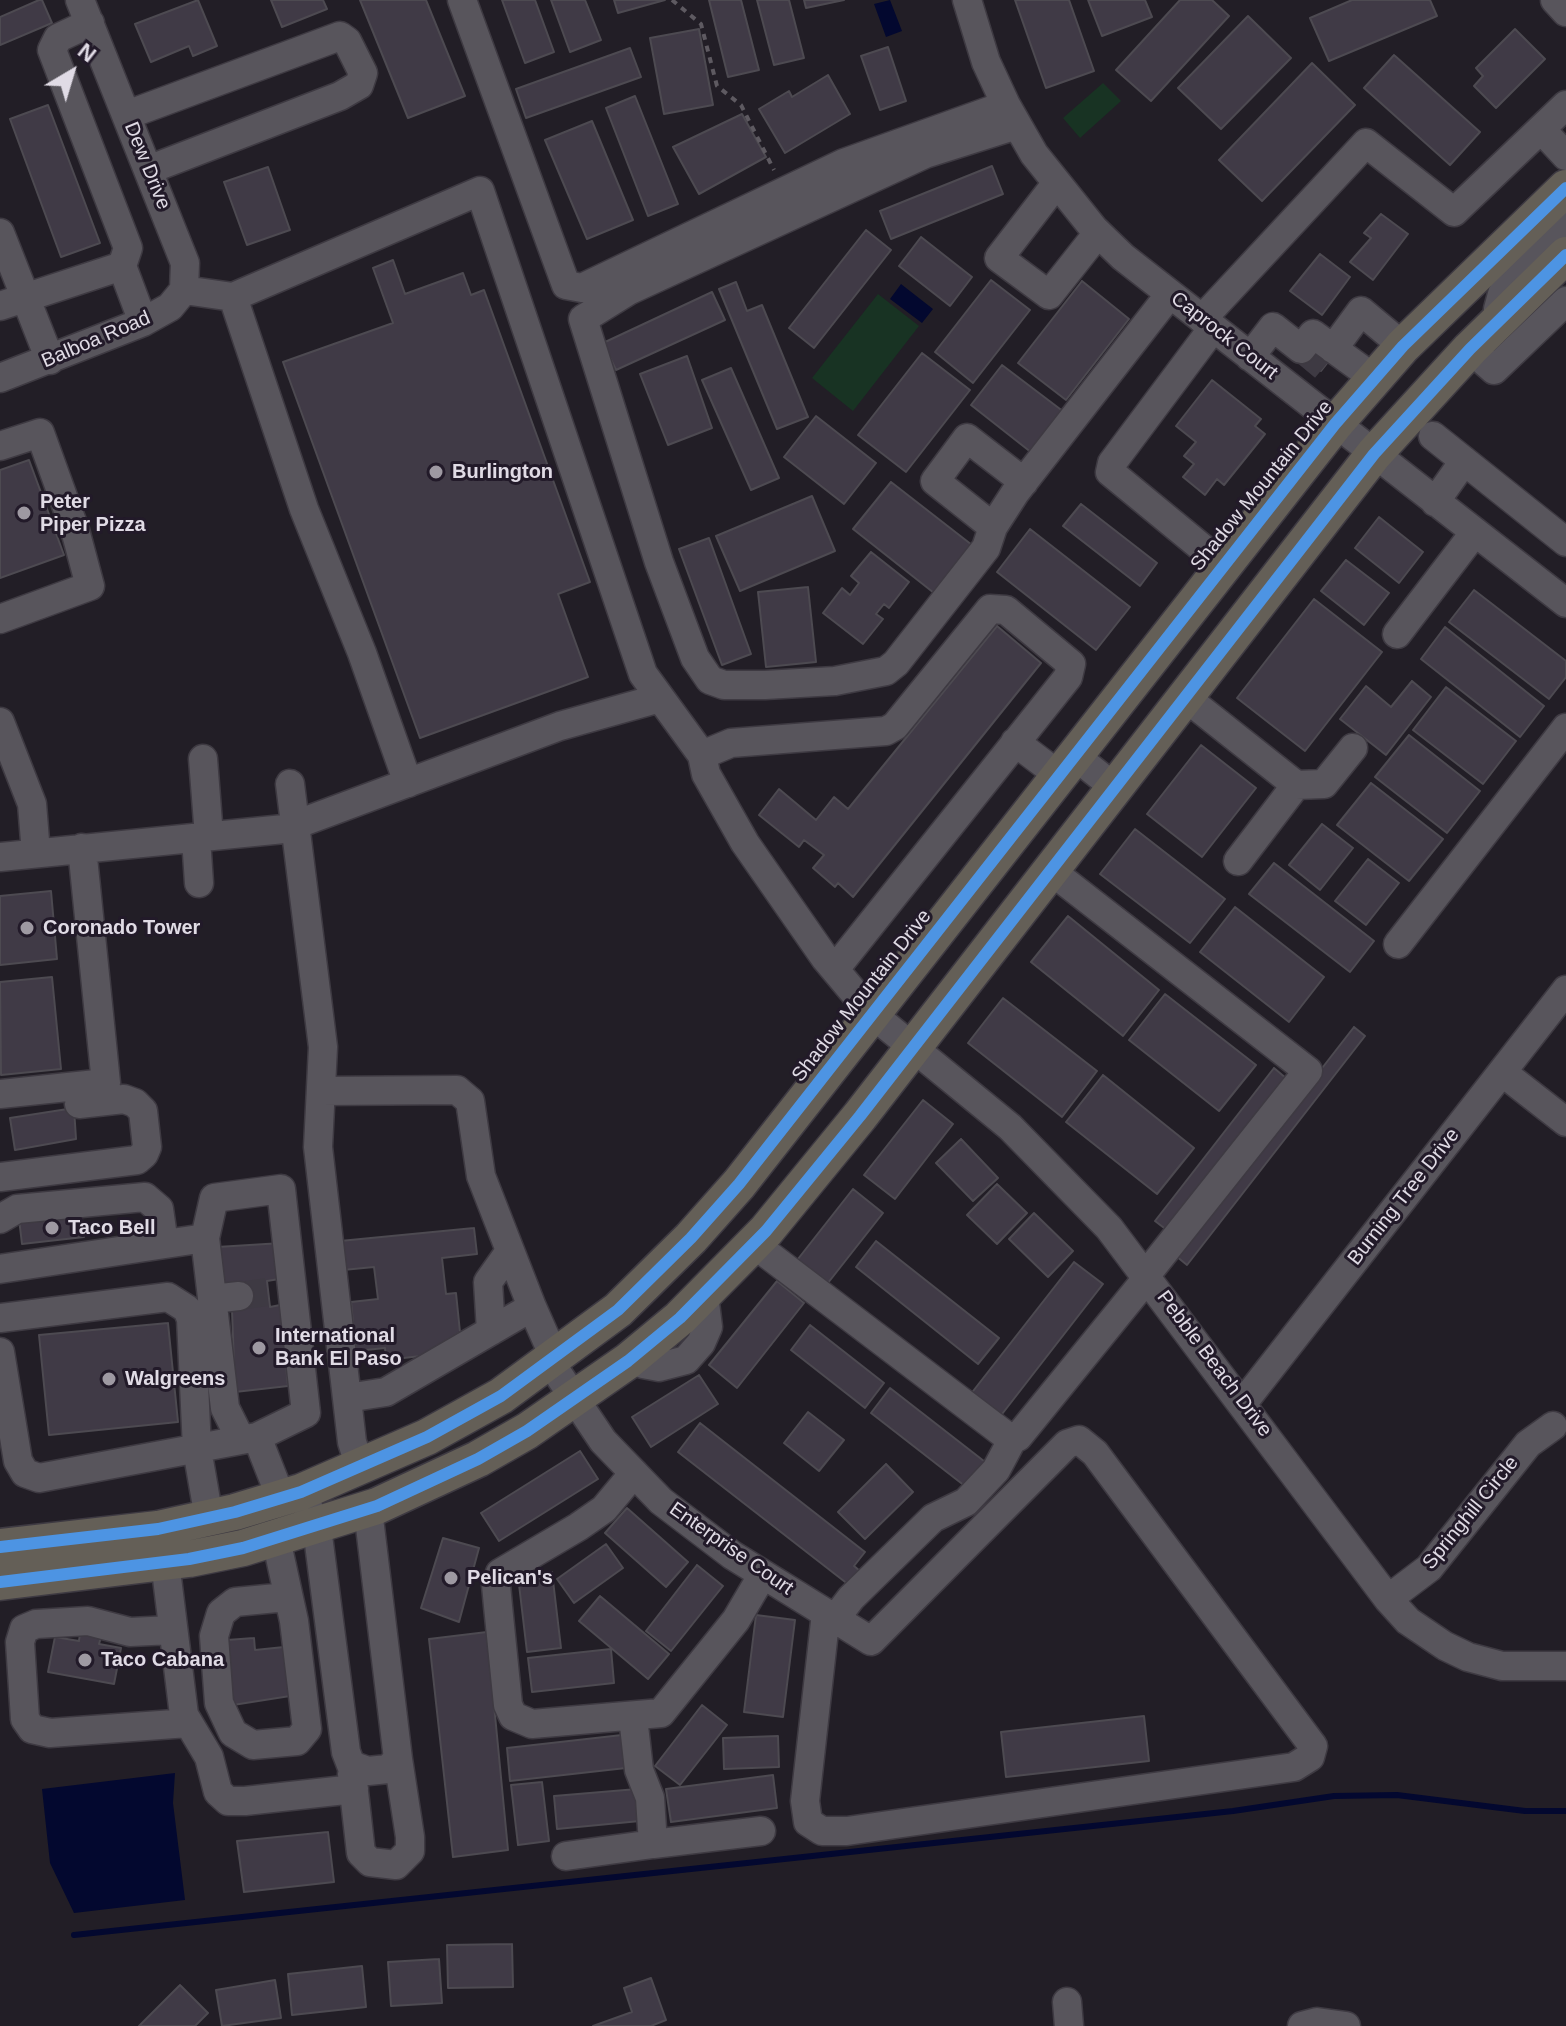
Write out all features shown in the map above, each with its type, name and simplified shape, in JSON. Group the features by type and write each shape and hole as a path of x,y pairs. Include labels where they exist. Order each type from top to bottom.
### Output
{"main road":[{"name":"Shadow Mountain Drive","path":"0,1547 142,1531 209,1518 291,1495 427,1437 501,1396 618,1310 691,1238 739,1184 1335,424 1403,346 1566,188"},
{"path":"0,1582 165,1562 276,1539 368,1510 478,1459 574,1401 633,1358 704,1295 754,1244 913,1047 1374,454 1470,349 1566,255"}],"street":[{"path":"462,0 566,285 582,288 844,163 1011,115"},
{"name":"Caprock Court","path":"967,0 986,62 1011,115 1056,184 1098,233 1170,294 1566,603"},
{"path":"1555,0 1566,12"},
{"path":"85,11 58,38 52,50 128,248 122,266 143,322"},
{"name":"Dew Drive","path":"85,11 185,263 184,290"},
{"path":"96,162 144,159 340,96 359,85 363,73 347,41 340,36 127,115"},
{"path":"1223,565 1110,472 1112,463 1207,323 1366,143 1454,212 1566,105"},
{"path":"1011,115 628,291 583,319 659,562 695,658 710,680 724,685 765,685 835,681 886,671 917,640 955,591 986,548 993,527 1024,482 1170,294"},
{"path":"1541,129 1566,156"},
{"path":"1056,184 999,258 1049,295 1098,233"},
{"name":"Pebble Beach Drive","path":"233,297 480,191 643,674 702,755 706,774 745,843 835,969 872,1014 1010,1127 1067,1182 1147,1276 1388,1599 1424,1633 1468,1657 1502,1666 1566,1666"},
{"path":"1503,316 1498,309 1499,301 1507,286 1566,225"},
{"path":"2,244 13,301 50,360"},
{"path":"13,301 122,266"},
{"path":"184,290 233,297 304,509 362,653 408,783"},
{"name":"Balboa Road","path":"0,378 143,322 170,307 184,290"},
{"path":"1470,349 1494,370 1566,301"},
{"path":"1321,355 1361,311 1403,346"},
{"path":"1250,357 1273,327 1321,355 1375,379"},
{"path":"0,446 40,433 75,530 90,586 0,619"},
{"path":"1433,436 1566,542"},
{"path":"993,527 935,481 967,438 1024,482"},
{"path":"1435,502 1464,461"},
{"path":"1397,634 1475,532"},
{"path":"702,755 731,743 886,731 895,726 990,609 1006,610 1071,664 1068,677 835,969"},
{"path":"1185,697 1296,785 1324,784 1353,748"},
{"path":"0,857 284,829 560,726 660,698"},
{"path":"0,722 32,804 36,853"},
{"path":"1398,944 1566,728"},
{"path":"1015,742 1114,787"},
{"path":"199,883 203,837 203,759"},
{"path":"290,784 298,824 323,1047 318,1147 352,1442 360,1467"},
{"path":"1238,861 1296,785"},
{"path":"0,1094 106,1083 82,848"},
{"path":"831,1616 933,1518 966,1502 996,1470 1012,1440 1018,1437 1308,1071 1050,870"},
{"name":"Burning Tree Drive","path":"1243,1403 1566,990"},
{"path":"1502,1072 1566,1122"},
{"name":"Enterprise Court","path":"321,1091 457,1090 464,1096 471,1106 481,1176 553,1360 574,1401 603,1441 686,1522 763,1574 831,1616 871,1641 1067,1444 1079,1440 1095,1453 1313,1746 1310,1757 1294,1767 847,1831 822,1831 808,1822 805,1801 831,1616"},
{"path":"0,1112 124,1099 143,1111 147,1147 137,1160 0,1177"},
{"path":"0,1352 18,1461 25,1473 39,1478 249,1438 306,1413 280,1290 281,1189 214,1198 205,1238 226,1297 225,1408 249,1438 317,1528 361,1853 370,1862 383,1865 405,1860 410,1851 410,1837 368,1510"},
{"path":"0,1219 17,1209 145,1197 159,1209 164,1244"},
{"path":"0,1269 205,1238"},
{"path":"754,1244 1012,1440"},
{"path":"491,1331 488,1282 510,1251"},
{"path":"0,1318 168,1297 187,1309 191,1319 197,1449 209,1518"},
{"path":"347,1398 386,1392 532,1307"},
{"name":"Springhill Circle","path":"1388,1599 1429,1568 1528,1444 1553,1426"},
{"path":"634,1473 604,1509 500,1573 496,1585 508,1705 513,1716 532,1724 661,1713 673,1702 736,1620 763,1574"},
{"path":"276,1539 294,1621 307,1729 297,1741 253,1745 233,1733 219,1703 214,1636 221,1613 235,1602 287,1597"},
{"path":"165,1562 172,1630 188,1723 209,1757 218,1792 228,1801 388,1769 398,1759"},
{"path":"41,1577 57,1623"},
{"path":"172,1630 144,1633 88,1621 36,1624 24,1629 20,1642 25,1719 32,1729 50,1733 188,1723"},
{"path":"633,1717 639,1770 650,1798 653,1844"},
{"path":"566,1856 761,1831"},
{"path":"1302,2026 1317,2022 1346,2026"}],"path":[{"path":"672,0 701,24 717,86 741,105 784,191"}],"green space":[{"path":"1103,83 1121,101 1080,138 1063,118"},
{"path":"878,294 919,326 853,411 812,378"}],"water":[{"path":"890,0 902,31 886,37 874,4"},
{"path":"901,284 933,309 922,323 890,299"},
{"path":"175,1773 173,1803 185,1900 74,1913 50,1863 42,1789"}],"building":[{"path":"42,0 52,23 0,45 0,17"},
{"path":"198,0 217,46 193,56 189,46 151,62 135,24"},
{"path":"271,0 323,0 327,9 282,27"},
{"path":"360,0 426,0 465,96 408,118"},
{"path":"502,0 535,0 554,52 525,63"},
{"path":"551,0 585,0 601,40 570,52"},
{"path":"614,0 665,0 618,13"},
{"path":"709,0 741,0 759,70 728,77"},
{"path":"757,0 789,0 804,58 774,65"},
{"path":"804,0 844,0 806,8"},
{"path":"1015,0 1069,0 1094,71 1046,88"},
{"path":"1088,0 1145,0 1152,17 1102,36"},
{"path":"1180,0 1212,0 1229,16 1151,101 1116,70"},
{"path":"1352,0 1430,0 1437,16 1329,61 1310,18"},
{"path":"1248,16 1291,58 1221,129 1178,88"},
{"path":"699,29 713,105 664,114 650,38"},
{"path":"1515,29 1545,59 1496,108 1474,86 1483,76 1476,68"},
{"path":"888,47 906,101 880,110 861,56"},
{"path":"630,48 641,77 526,118 516,89"},
{"path":"1394,55 1480,132 1450,165 1364,88"},
{"path":"1312,63 1355,105 1262,201 1219,160"},
{"path":"828,75 850,114 785,153 759,109 789,91 792,97"},
{"path":"635,96 678,204 648,216 606,108"},
{"path":"48,105 100,243 61,257 10,119"},
{"path":"742,114 766,157 699,194 673,147"},
{"path":"592,121 633,220 587,239 545,140"},
{"path":"992,166 1003,194 891,239 880,211"},
{"path":"268,167 290,230 247,245 224,182"},
{"path":"1381,214 1408,234 1373,280 1350,262 1371,238 1364,233"},
{"path":"866,230 891,250 814,348 789,328"},
{"path":"921,237 972,277 950,306 899,266"},
{"path":"1320,254 1350,277 1322,315 1290,291"},
{"name":"Burlington","path":"393,260 405,294 463,273 471,295 484,290 590,582 558,594 588,677 420,738 283,362 393,323 373,268"},
{"path":"991,280 1030,310 973,383 935,352"},
{"path":"1082,281 1129,319 1066,400 1018,363"},
{"path":"736,282 747,311 762,305 808,417 777,429 719,289"},
{"path":"712,292 725,320 616,370 603,343"},
{"path":"1317,338 1335,353 1321,371 1302,357"},
{"path":"922,353 970,390 906,472 858,435"},
{"path":"687,356 712,428 668,445 640,374"},
{"path":"1002,365 1064,412 1032,453 971,405"},
{"path":"731,368 779,478 751,490 702,380"},
{"path":"1212,380 1261,419 1255,426 1265,434 1224,485 1217,479 1205,495 1183,477 1194,464 1184,456 1196,442 1176,426"},
{"path":"816,416 876,463 844,504 784,457"},
{"name":"Peter Piper Pizza","path":"29,460 64,555 0,578 0,470"},
{"path":"891,482 972,545 934,593 853,529"},
{"path":"812,496 835,551 740,591 716,536"},
{"path":"1081,504 1157,563 1140,586 1063,526"},
{"path":"1379,517 1423,552 1399,583 1355,548"},
{"path":"1030,529 1130,607 1096,650 997,572"},
{"path":"709,538 751,654 722,665 679,549"},
{"path":"871,552 909,582 889,608 884,604 876,614 883,619 863,644 823,613 842,588 850,595 859,583 851,576"},
{"path":"1346,560 1389,593 1364,625 1321,591"},
{"path":"808,587 816,662 766,667 758,592"},
{"path":"1474,590 1566,661 1566,677 1549,699 1449,622"},
{"path":"1314,599 1382,652 1305,751 1237,698"},
{"path":"997,626 1041,663 853,897 838,883 835,887 813,868 824,855 804,840 799,847 759,815 779,789 816,820 834,797 848,809"},
{"path":"1445,627 1544,706 1520,737 1421,659"},
{"path":"1412,681 1431,697 1386,755 1340,719 1366,686 1391,707"},
{"path":"1446,687 1516,741 1483,784 1413,730"},
{"path":"1409,735 1480,791 1447,833 1375,777"},
{"path":"1201,745 1256,788 1202,857 1147,814"},
{"path":"1371,783 1443,839 1409,881 1337,825"},
{"path":"1322,824 1353,848 1320,890 1289,865"},
{"path":"1135,829 1225,899 1190,943 1100,874"},
{"path":"1368,859 1399,883 1366,925 1335,901"},
{"path":"1274,863 1374,941 1350,972 1249,894"},
{"name":"Coronado Tower","path":"51,891 57,959 0,965 0,896"},
{"path":"1235,907 1324,977 1289,1022 1200,952"},
{"path":"1068,916 1159,990 1123,1036 1031,962"},
{"path":"52,977 61,1069 1,1075 0,982"},
{"path":"1165,994 1256,1065 1219,1111 1129,1040"},
{"path":"1003,998 1097,1071 1062,1117 968,1043"},
{"path":"1354,1027 1365,1036 1187,1265 1176,1256"},
{"path":"1274,1068 1287,1079 1168,1231 1155,1221"},
{"path":"1103,1075 1194,1148 1157,1194 1066,1122"},
{"path":"923,1100 953,1124 895,1199 864,1175"},
{"path":"74,1108 76,1139 15,1150 10,1118"},
{"path":"961,1139 998,1178 973,1201 936,1163"},
{"path":"997,1184 1027,1213 997,1244 967,1215"},
{"path":"853,1189 883,1213 824,1288 794,1264"},
{"name":"Taco Bell","path":"81,1209 84,1237 22,1244 19,1219"},
{"path":"1034,1213 1073,1251 1048,1277 1009,1239"},
{"path":"474,1228 477,1254 442,1258 446,1294 456,1293 460,1332 421,1356 386,1360 385,1348 356,1351 351,1302 378,1299 374,1267 343,1270 340,1241"},
{"path":"876,1241 999,1338 978,1364 856,1267"},
{"name":"International Bank El Paso","path":"282,1243 285,1278 267,1281 270,1307 280,1305 288,1386 235,1392 232,1310 237,1283 222,1284 217,1247"},
{"path":"1074,1262 1103,1284 999,1418 970,1395"},
{"path":"777,1281 804,1303 737,1388 709,1365"},
{"name":"Walgreens","path":"168,1323 178,1422 49,1435 39,1335"},
{"path":"810,1325 884,1383 865,1408 791,1350"},
{"path":"699,1375 718,1404 651,1447 632,1417"},
{"path":"890,1388 989,1465 970,1490 871,1413"},
{"path":"808,1412 844,1440 819,1471 784,1443"},
{"path":"700,1423 865,1552 854,1566 860,1571 849,1585 678,1452"},
{"path":"580,1451 598,1479 499,1541 481,1513"},
{"path":"886,1464 913,1492 865,1539 838,1512"},
{"path":"627,1508 688,1562 666,1587 605,1533"},
{"name":"Pelican's","path":"443,1538 479,1548 459,1622 421,1608"},
{"path":"606,1544 623,1568 574,1603 557,1579"},
{"path":"697,1565 723,1586 671,1651 646,1631"},
{"path":"552,1572 561,1648 527,1652 518,1576"},
{"path":"600,1596 669,1654 648,1679 579,1621"},
{"path":"756,1615 795,1620 783,1717 744,1712"},
{"path":"487,1632 508,1850 453,1857 429,1639"},
{"name":"Taco Cabana","path":"80,1633 101,1637 99,1644 121,1648 114,1684 48,1672 55,1637 79,1641"},
{"path":"254,1638 255,1650 284,1647 290,1696 233,1705 227,1640"},
{"path":"611,1649 614,1683 532,1692 528,1658"},
{"path":"702,1705 727,1725 680,1785 655,1766"},
{"path":"1144,1716 1149,1761 1006,1777 1001,1732"},
{"path":"622,1735 626,1768 510,1781 507,1748"},
{"path":"778,1736 779,1767 724,1769 723,1738"},
{"path":"773,1775 777,1808 671,1822 666,1789"},
{"path":"542,1782 549,1841 518,1845 511,1785"},
{"path":"637,1789 640,1821 557,1829 554,1796"},
{"path":"328,1832 334,1882 244,1892 237,1841"},
{"path":"512,1944 513,1987 448,1988 447,1945"},
{"path":"439,1959 442,2003 391,2006 388,1962"},
{"path":"362,1966 366,2007 292,2015 288,1974"},
{"path":"651,1978 666,2020 651,2026 593,2026 632,2012 624,1988"},
{"path":"275,1980 281,2018 222,2026 216,1990"},
{"path":"180,1985 208,2013 195,2026 139,2026"}],"waterway":[{"path":"74,1935 1233,1811 1334,1796 1397,1795 1525,1811 1566,1811"}],"tunnel":[{"path":"1306,352 1324,367"},
{"path":"239,1296 268,1292"}],"cycle path":[{"path":"0,1547 158,1529 235,1512 301,1492 427,1437 501,1396 618,1310 691,1238 739,1184 1335,424 1403,346 1566,188"},
{"path":"0,1582 189,1559 243,1548 377,1506 478,1459 527,1431 628,1361 680,1318 766,1231 860,1116 1374,454 1470,349 1566,255"}],"place":[{"name":"Burlington","path":"436,472"},
{"name":"Peter Piper Pizza","path":"24,513"},
{"name":"Coronado Tower","path":"27,928"},
{"name":"Taco Bell","path":"52,1228"},
{"name":"International Bank El Paso","path":"259,1348"},
{"name":"Walgreens","path":"109,1379"},
{"name":"Pelican's","path":"451,1578"},
{"name":"Taco Cabana","path":"85,1660"}]}
